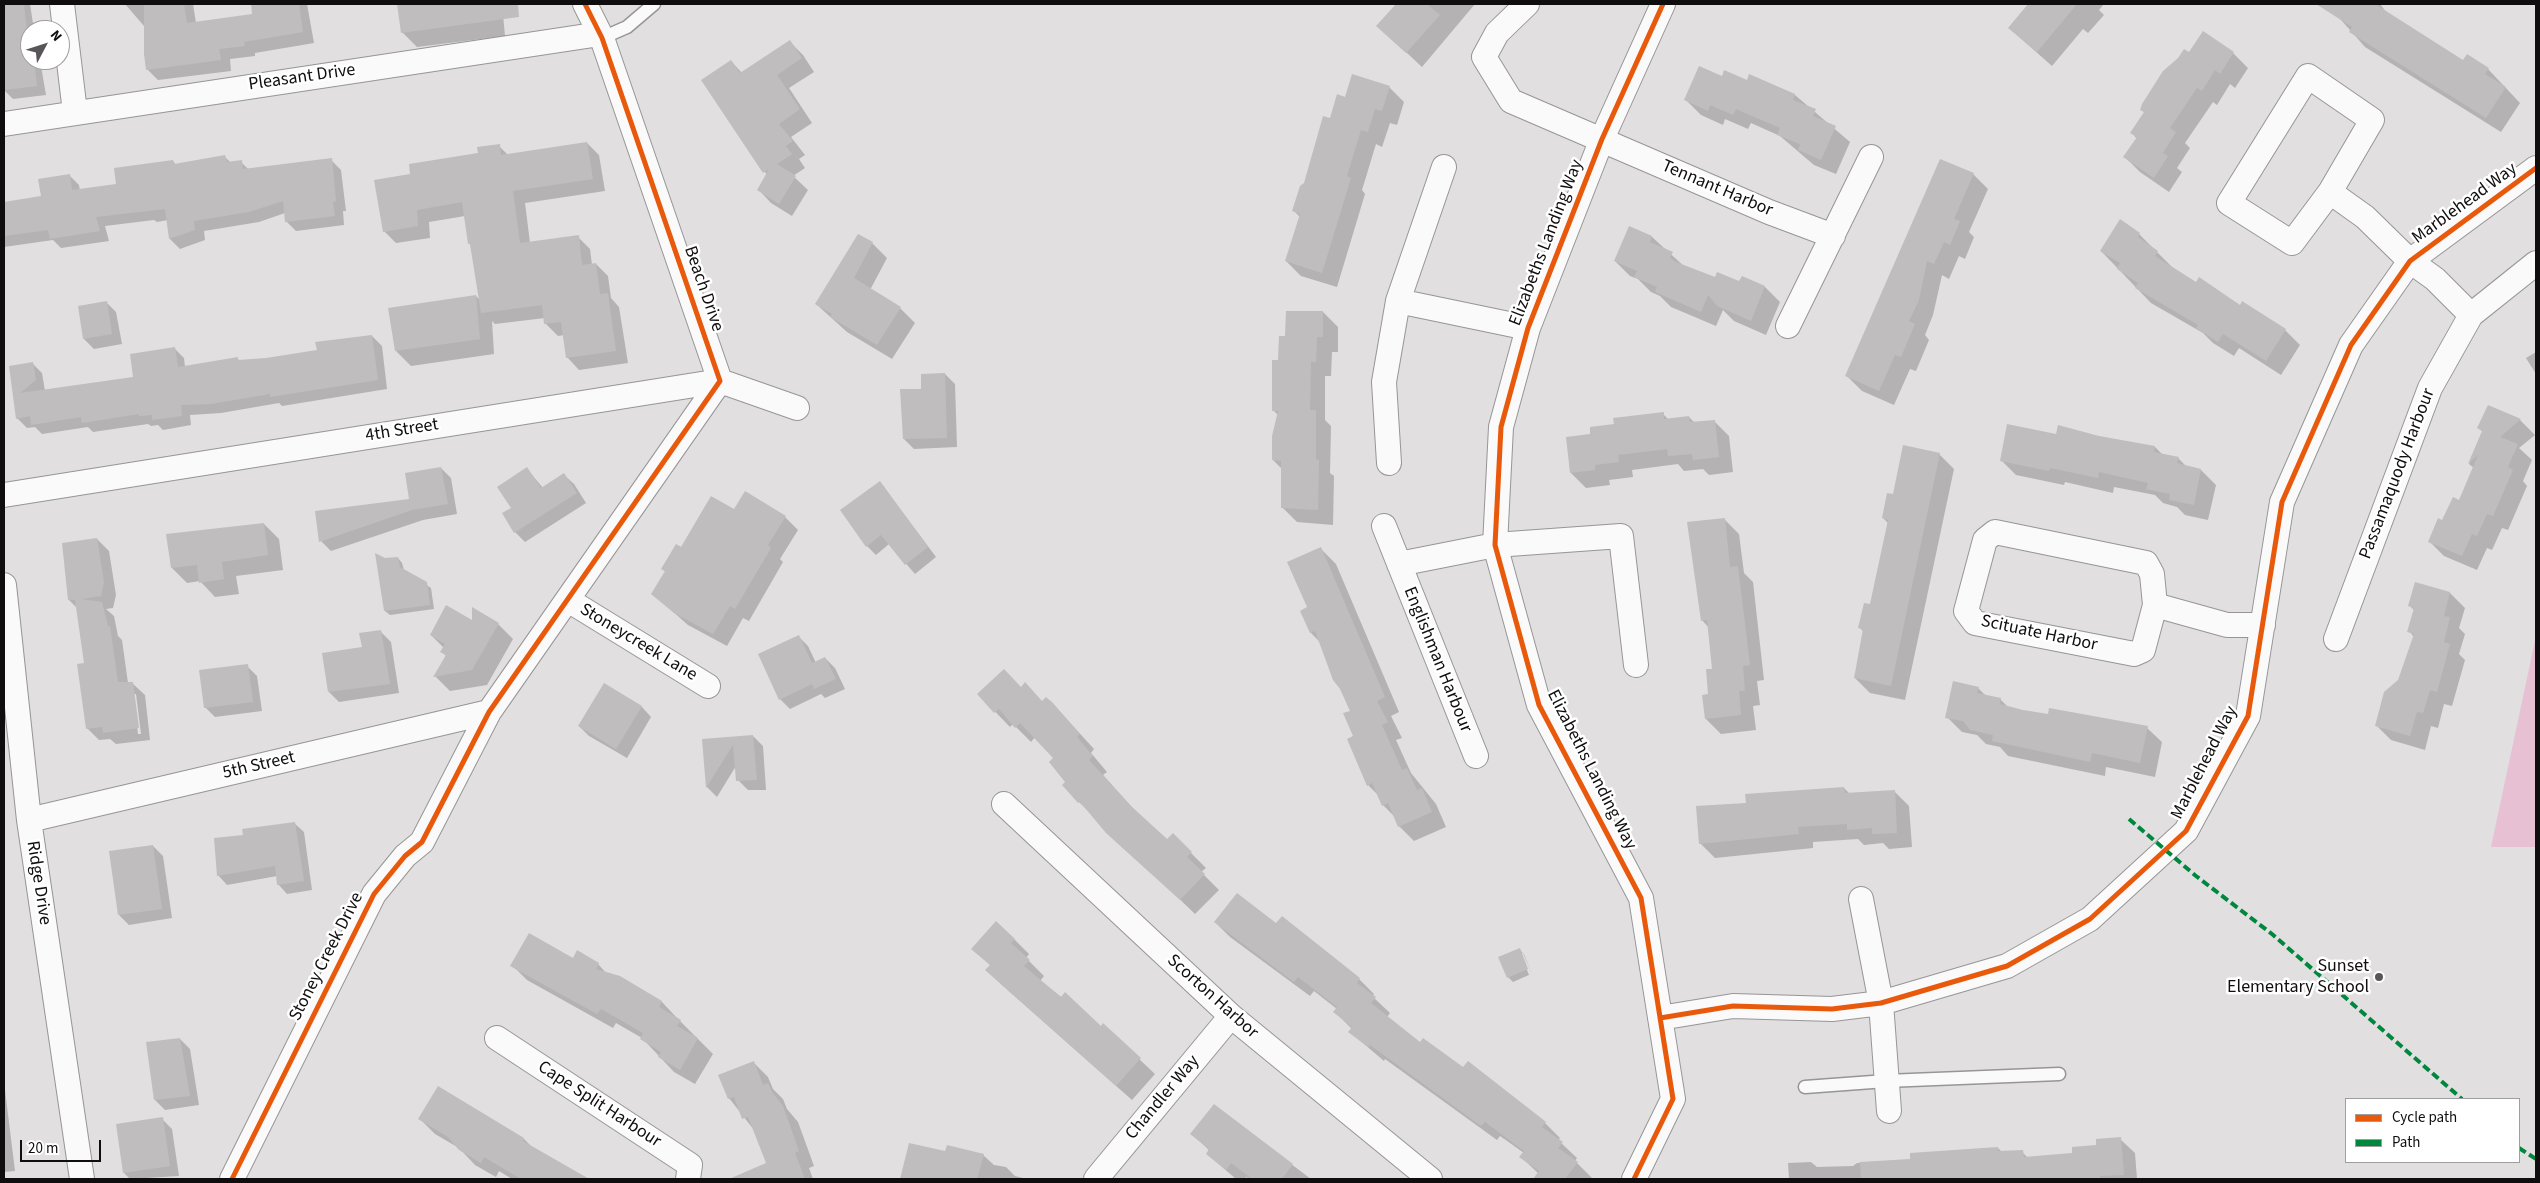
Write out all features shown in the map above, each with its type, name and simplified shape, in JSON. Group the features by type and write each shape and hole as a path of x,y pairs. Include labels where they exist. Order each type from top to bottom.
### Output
{"street":[{"path":"62,4 75,112"},
{"name":"Beach Drive","path":"585,4 601,36 720,381"},
{"name":"Tennant Harbor","path":"1527,4 1497,33 1484,57 1511,101 1769,212 1833,236"},
{"name":"Elizabeths Landing Way","path":"1634,1179 1673,1099 1641,898 1539,704 1495,545 1501,426 1528,328 1602,139 1662,4"},
{"name":"Pleasant Drive","path":"4,124 75,112 601,36"},
{"path":"2308,76 2372,120 2330,192 2292,243 2229,203 2308,76"},
{"path":"1788,326 1871,158"},
{"path":"1389,463 1384,382 1398,301 1444,167"},
{"name":"Marblehead Way","path":"1660,1018 1733,1006 1832,1009 1881,1003 2007,966 2090,919 2186,831 2248,716 2282,502 2351,345 2410,261 2536,168"},
{"path":"2330,192 2365,218 2410,261 2435,279 2471,315"},
{"name":"Passamaquody Harbour","path":"2336,639 2430,388 2471,315 2536,263"},
{"path":"1398,301 1528,328"},
{"name":"4th Street","path":"4,495 720,381 797,408"},
{"name":"Stoney Creek Drive","path":"232,1179 374,894 405,856 422,842 489,712 720,381"},
{"name":"Englishman Harbour","path":"1384,526 1476,756"},
{"name":"Scituate Harbor","path":"1996,532 2146,563 2152,574 2155,605 2143,650 2134,654 1975,623 1966,611 1986,540 1996,532"},
{"name":"Englishman Harbour","path":"1399,564 1495,545 1621,536 1636,665"},
{"name":"Ridge Drive","path":"4,585 29,820 82,1179"},
{"name":"Stoneycreek Lane","path":"568,600 708,686"},
{"path":"2155,605 2227,625 2262,625"},
{"name":"5th Street","path":"29,820 489,712"},
{"name":"Scorton Harbor","path":"1004,804 1231,1016 1430,1179"},
{"path":"1860,899 1881,1003 1888,1111"},
{"name":"Chandler Way","path":"1096,1179 1231,1016"},
{"name":"Cape Split Harbour","path":"497,1038 690,1165 688,1179"}],"lane":[{"path":"601,36 627,27 654,4"},
{"path":"1805,1086 2059,1074"}],"shaded area":[{"path":"2536,636 2536,847 2491,847"}],"building":[{"path":"4,4 24,4 26,20 20,20 20,70 35,70 37,86 4,90"},
{"path":"144,4 184,4 187,23 252,14 251,4 299,4 303,32 244,42 245,46 219,49 221,60 146,70 144,54"},
{"path":"397,4 518,4 519,17 401,33"},
{"path":"1396,4 1427,4 1440,15 1406,53 1376,26"},
{"path":"2028,4 2077,4 2037,52 2008,28"},
{"path":"2316,4 2375,4 2463,60 2467,54 2489,68 2485,74 2506,87 2486,118 2349,32 2352,27"},
{"path":"2203,31 2234,52 2220,74 2215,70 2202,91 2197,88 2170,128 2176,132 2163,153 2168,156 2154,178 2123,157 2137,137 2130,133 2144,112 2140,110 2142,104 2163,71 2178,58 2184,49 2189,52"},
{"path":"790,40 802,58 777,75 800,109 779,124 793,141 786,146 792,154 777,164 796,176 779,204 757,190 769,169 763,173 701,80 731,60 740,73"},
{"path":"1699,66 1722,76 1724,70 1747,80 1749,74 1795,94 1793,100 1816,109 1813,116 1836,126 1821,160 1798,150 1800,144 1777,135 1780,128 1736,109 1733,115 1710,105 1708,111 1684,100"},
{"path":"1352,74 1390,86 1382,111 1375,109 1368,132 1361,130 1347,176 1351,178 1322,273 1285,261 1300,214 1292,211 1300,186 1304,183 1323,116 1330,118 1337,94 1345,97"},
{"path":"587,142 593,179 513,191 520,243 579,235 582,265 596,263 600,294 608,293 616,351 566,358 561,322 544,324 542,305 481,313 462,202 417,210 418,226 383,232 374,180 410,174 409,164 478,153 477,147 500,144 501,155"},
{"path":"225,155 227,162 242,160 243,169 332,158 336,201 333,202 335,216 285,222 283,201 249,212 194,221 195,230 169,239 165,209 96,217 100,231 50,239 48,230 4,236 4,202 41,196 38,179 70,174 72,190 116,184 114,168 173,160 174,164"},
{"path":"1940,159 1974,173 1954,219 1960,221 1950,245 1944,242 1934,264 1927,261 1919,300 1909,321 1915,324 1901,357 1895,355 1879,391 1845,376"},
{"path":"2120,219 2140,233 2138,237 2158,251 2155,256 2196,282 2199,277 2240,305 2242,301 2286,329 2266,361 2223,334 2218,342 2196,328 2198,325 2135,288 2138,283 2117,269 2120,263 2100,251"},
{"path":"1629,226 1652,236 1650,242 1673,252 1670,258 1676,262 1715,277 1717,272 1739,281 1742,276 1765,286 1751,321 1717,306 1708,295 1701,312 1655,292 1657,287 1634,277 1637,271 1614,261"},
{"path":"858,234 873,242 854,278 901,307 877,345 830,317 832,314 815,304"},
{"path":"476,295 480,339 395,351 388,308"},
{"path":"107,301 112,334 83,339 78,306"},
{"path":"1286,311 1323,311 1323,337 1317,337 1316,362 1311,362 1310,410 1316,410 1316,459 1319,460 1318,510 1281,508 1281,461 1272,460 1272,436 1278,411 1272,411 1272,360 1278,360 1279,336 1285,336"},
{"path":"372,335 378,380 270,397 270,394 211,404 181,405 182,416 152,420 152,415 139,416 139,414 82,423 81,417 31,425 30,416 16,419 9,366 33,362 36,380 20,393 133,377 130,354 175,347 178,367 238,357 238,360 266,358 317,350 315,342"},
{"path":"945,373 947,438 903,439 900,389 921,389 921,374"},
{"path":"2488,405 2521,419 2500,437 2518,444 2508,467 2513,470 2493,516 2487,514 2477,536 2472,534 2462,556 2428,542 2438,518 2442,520 2453,497 2459,500 2478,455 2468,464 2482,431 2477,428"},
{"path":"1664,412 1664,419 1689,416 1690,422 1715,420 1719,457 1693,460 1692,454 1668,456 1667,449 1618,455 1619,462 1595,465 1595,470 1570,473 1566,437 1590,434 1590,427 1614,424 1613,418"},
{"path":"2007,424 2056,434 2058,425 2099,436 2155,446 2154,452 2179,457 2177,463 2201,469 2194,505 2169,500 2170,494 2146,489 2148,483 2099,472 2098,478 2050,468 2049,471 2000,461"},
{"path":"1903,445 1940,453 1891,686 1854,678 1863,629 1858,628 1864,603 1870,604 1888,520 1882,518 1887,493 1893,494"},
{"path":"441,467 448,504 412,510 319,542 315,511 409,499 405,473"},
{"path":"527,467 541,488 564,473 577,493 514,533 502,513 511,508 497,487"},
{"path":"880,481 928,547 905,565 881,535 866,547 840,510"},
{"path":"745,491 786,516 768,545 771,548 735,609 730,606 713,634 674,613 651,594 665,571 661,569 676,544 681,547 711,496 734,509"},
{"path":"1725,518 1730,567 1738,566 1750,665 1743,666 1745,691 1739,691 1741,715 1705,719 1702,695 1708,694 1706,669 1712,669 1707,620 1701,621 1687,522"},
{"path":"264,523 268,555 222,562 224,579 199,583 197,565 171,568 166,534"},
{"path":"97,538 104,582 101,596 81,599 102,602 108,626 110,626 118,682 133,682 139,728 103,733 102,727 86,729 77,664 84,663 75,600 68,600 62,543"},
{"path":"1321,547 1385,697 1377,701 1388,722 1382,725 1402,770 1407,768 1417,790 1422,788 1432,812 1398,827 1388,803 1382,806 1372,783 1367,786 1347,739 1353,736 1343,713 1350,711 1340,689 1333,680 1315,631 1310,633 1300,611 1307,607 1287,562"},
{"path":"375,553 385,558 398,557 400,567 427,582 430,605 384,611"},
{"path":"2415,582 2450,592 2444,616 2450,617 2444,642 2450,644 2437,692 2430,690 2423,713 2417,712 2410,736 2375,726 2384,692 2398,680 2414,634 2407,632 2414,608 2408,606"},
{"path":"446,605 472,620 472,607 499,623 472,670 433,677 446,655 440,652 445,644 430,635"},
{"path":"381,630 390,684 328,692 322,653 362,647 359,633"},
{"path":"799,635 812,663 825,657 836,679 814,689 812,684 779,700 758,654"},
{"path":"248,664 253,702 204,708 199,670"},
{"path":"1004,669 1021,687 1025,682 1042,701 1046,697 1052,702 1080,734 1077,737 1093,756 1089,760 1131,806 1167,839 1173,833 1192,852 1187,857 1205,874 1180,900 1106,833 1080,802 1078,803 1062,785 1065,782 1049,762 1053,758 1020,723 1015,728 999,709 994,713 977,694"},
{"path":"1953,681 1979,687 1977,693 2001,698 2000,704 2023,710 2048,714 2049,708 2148,726 2140,763 2092,753 2090,762 1992,741 1993,735 1970,730 1963,721 1945,718"},
{"path":"604,683 642,706 616,749 578,726"},
{"path":"753,735 757,780 736,781 733,745 706,788 702,739"},
{"path":"1844,787 1845,793 1895,790 1897,833 1872,834 1872,828 1847,830 1847,824 1798,827 1799,834 1699,844 1696,806 1746,803 1745,794"},
{"path":"295,822 304,881 277,885 275,866 217,876 214,838 243,835 242,829"},
{"path":"153,845 162,909 118,915 109,851"},
{"path":"1237,893 1276,923 1282,916 1360,978 1357,983 1376,997 1371,1003 1420,1042 1423,1038 1463,1067 1468,1061 1546,1122 1542,1127 1563,1142 1558,1148 1578,1162 1565,1179 1533,1179 1539,1171 1519,1157 1524,1151 1485,1122 1481,1126 1370,1045 1368,1047 1348,1032 1352,1027 1333,1012 1337,1007 1298,977 1294,982 1214,922"},
{"path":"996,921 1015,939 1011,943 1030,960 1024,966 1061,997 1065,992 1101,1026 1103,1023 1141,1058 1116,1086 985,970 990,965 971,949"},
{"path":"529,933 573,958 577,950 599,963 596,969 620,976 662,1001 659,1007 681,1020 677,1026 698,1038 680,1070 658,1057 661,1052 640,1039 643,1033 601,1009 597,1014 510,966"},
{"path":"1520,948 1528,969 1507,978 1498,957"},
{"path":"180,1038 190,1096 154,1100 146,1042"},
{"path":"754,1061 763,1085 768,1083 772,1092 783,1106 799,1151 795,1153 805,1179 729,1179 766,1163 748,1117 742,1119 734,1097 728,1099 718,1075"},
{"path":"438,1086 524,1138 523,1141 589,1179 521,1179 484,1157 481,1163 459,1150 448,1137 418,1119"},
{"path":"1214,1104 1293,1164 1282,1179 1252,1179 1231,1163 1226,1170 1206,1154 1209,1149 1190,1134"},
{"path":"163,1117 170,1166 123,1173 116,1124"},
{"path":"2121,1137 2124,1175 2100,1176 2100,1179 1861,1179 1860,1162 1910,1159 1910,1153 1998,1147 1998,1151 2023,1150 2024,1157 2072,1153 2072,1147 2096,1145 2096,1139"},
{"path":"909,1143 945,1151 947,1145 984,1154 977,1179 900,1179"}],"marked path":[{"path":"2129,819 2196,876 2272,934 2461,1098"},
{"path":"2520,1149 2536,1159"}],"cycle path":[{"path":"232,1179 374,894 405,856 422,842 489,712 720,381 602,38 585,4"},
{"path":"1634,1179 1673,1099 1641,898 1539,705 1495,545 1501,427 1528,328 1602,139 1663,4"},
{"path":"1660,1018 1733,1006 1832,1009 1881,1003 2007,966 2090,919 2186,831 2248,716 2282,502 2351,345 2410,261 2536,168"}],"place":[{"name":"Sunset Elementary School","path":"2379,977"}]}
